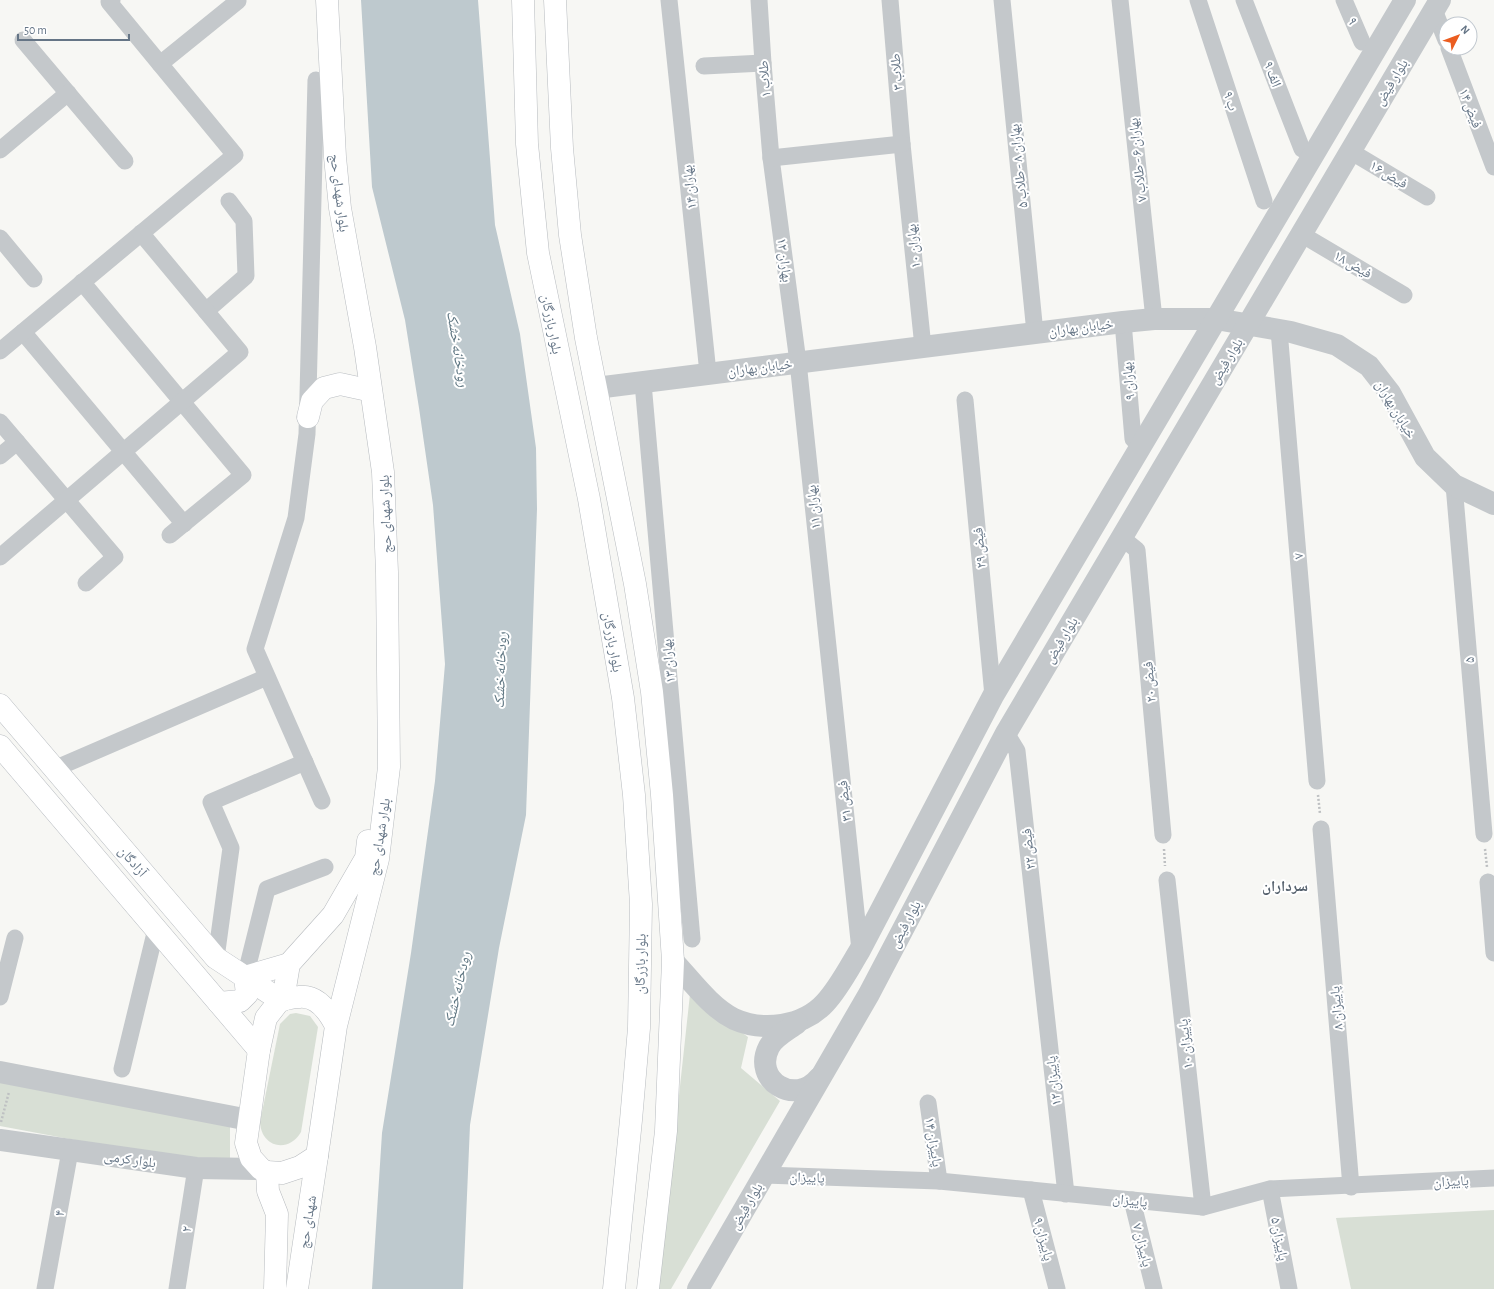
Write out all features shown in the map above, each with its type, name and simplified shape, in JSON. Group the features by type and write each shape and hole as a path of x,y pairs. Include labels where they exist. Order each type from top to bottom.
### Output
{"main road":[{"name":"بلوار شهدای حج","path":"289,964 333,915 366,858 377,768 376,560 372,459 354,334 327,205 316,80 312,0"},
{"name":"بلوار شهدای حج","path":"317,1156 336,1026 378,859 389,767 387,572 383,472 374,402 340,208 334,157 327,0"},
{"name":"بلوار بازرگان","path":"523,0 527,144 538,253 589,499 623,698 634,795 641,904 639,1028 614,1289"},
{"path":"555,0 562,148 570,234 586,338 635,584 652,692 662,795 673,961 666,1131 648,1289"},
{"path":"308,417 312,401 324,388 340,384 363,389"},
{"name":"آزادگان","path":"0,705 216,958 282,1000"},
{"name":"آزادگان","path":"0,746 259,1050"},
{"path":"634,795 662,795"},
{"path":"219,1003 240,1001 247,994 245,977 289,964 282,1000 266,1018 259,1050 246,1143 251,1158 264,1170 282,1173 300,1167 317,1156"},
{"path":"282,1000 301,996 315,1000 328,1010 336,1026"},
{"name":"شهدای حج","path":"297,1289 317,1156"},
{"name":"شهدای حج","path":"264,1170 268,1191 277,1214 275,1289"}],"street":[{"path":"0,351 235,155 109,2 112,0"},
{"path":"160,64 238,2 237,0"},
{"name":"بهاران ۱۴","path":"669,0 708,373"},
{"name":"طلاب ۱","path":"759,0 771,158"},
{"name":"طلاب ۳","path":"890,0 902,144"},
{"name":"بهاران ۸ - طلاب ۵","path":"1002,0 1035,333"},
{"name":"بهاران ۶ - طلاب ۷","path":"1120,0 1154,319"},
{"name":"۹ ب","path":"1198,0 1264,201"},
{"name":"۹ الف","path":"1244,0 1302,149"},
{"name":"۹","path":"1344,0 1362,42"},
{"name":"بلوار فیض","path":"673,961 709,1000 734,1018 757,1026 780,1025 803,1019 824,1004 844,977 860,950 993,696 1405,0"},
{"path":"1437,5 1440,16"},
{"name":"بلوار فیض","path":"698,1289 869,994 1006,733 1437,5"},
{"path":"23,40 125,161"},
{"name":"فیض ۱۴","path":"1452,56 1494,167"},
{"path":"704,66 763,63"},
{"path":"316,80 307,434 296,518 255,649 322,801"},
{"path":"0,150 68,93"},
{"path":"771,158 902,144"},
{"name":"بهاران ۱۰","path":"902,144 923,347"},
{"name":"فیض ۱۶","path":"1350,151 1427,197"},
{"name":"بهاران ۱۲","path":"771,158 798,362"},
{"path":"206,311 246,276 244,221 229,201"},
{"path":"0,557 240,352 141,233"},
{"name":"فیض ۱۸","path":"1301,234 1404,295"},
{"path":"0,238 34,279"},
{"path":"82,282 243,475 170,535"},
{"name":"خیابان بهاران","path":"596,388 1123,322 1154,319 1216,319 1279,330 1337,345 1369,366 1390,393 1425,457 1454,485 1494,504"},
{"name":"بهاران ۹","path":"1123,322 1133,440"},
{"name":"۷","path":"1279,330 1317,781"},
{"path":"23,332 184,524"},
{"name":"بهاران ۱۱","path":"798,362 829,652"},
{"name":"بهاران ۱۳","path":"643,383 692,939"},
{"name":"فیض ۲۹","path":"965,400 993,696"},
{"path":"0,422 115,557 86,583"},
{"path":"0,456 16,442"},
{"name":"۵","path":"1454,485 1484,834"},
{"name":"فیض ۲۰","path":"1122,537 1137,550 1163,835"},
{"path":"1028,637 1054,652"},
{"name":"فیض ۳۱","path":"829,652 860,950"},
{"path":"54,769 267,677"},
{"name":"فیض ۲۲","path":"1006,733 1017,751 1040,968"},
{"path":"216,958 232,848 211,802 305,762"},
{"name":"پاییزان ۸","path":"1321,828 1351,1186"},
{"path":"245,977 267,889 325,867"},
{"name":"پاییزان ۱۰","path":"1167,880 1203,1207"},
{"path":"1488,882 1494,953"},
{"path":"122,1070 156,929"},
{"path":"0,997 15,938"},
{"name":"پاییزان ۱۲","path":"1040,968 1066,1194"},
{"path":"803,1019 776,1038 769,1047 765,1058 766,1070 771,1080 780,1088 791,1091 808,1088 821,1076"},
{"path":"7,1074 249,1120"},
{"name":"پاییزان ۱۴","path":"928,1103 940,1181"},
{"name":"بلوار کرمی","path":"0,1140 196,1168 264,1170"},
{"name":"۴","path":"46,1282 70,1151"},
{"name":"۲","path":"177,1289 196,1168"},
{"name":"پاییزان","path":"764,1176 940,1181 1203,1207 1270,1189 1494,1178"},
{"name":"پاییزان ۵","path":"1270,1189 1289,1289"},
{"name":"پاییزان ۹","path":"1031,1190 1057,1289"},
{"name":"پاییزان ۷","path":"1132,1200 1154,1289"}],"path":[{"path":"1317,781 1321,828"},
{"path":"1484,834 1488,882"},
{"path":"1163,835 1167,880"},
{"path":"0,1124 7,1074"}],"shaded area":[{"path":"690,994 748,1037 741,1068 780,1101 671,1289 658,1289"},
{"path":"296,1013 310,1016 318,1027 301,1132 296,1139 289,1143 276,1145 265,1137 260,1122 280,1024 290,1014"},
{"path":"0,1081 230,1122 230,1165 203,1164 0,1126"},
{"path":"1494,1210 1494,1289 1351,1289 1336,1218"}],"water":[{"name":"رودخانه خشک","path":"361,0 478,0 495,225 520,334 536,448 537,509 526,815 499,948 470,1125 463,1289 372,1289 382,1133 411,953 435,781 445,664 433,505 419,408 405,320 372,187"}],"district":[{"name":"سرداران","path":"1285,886"}]}
